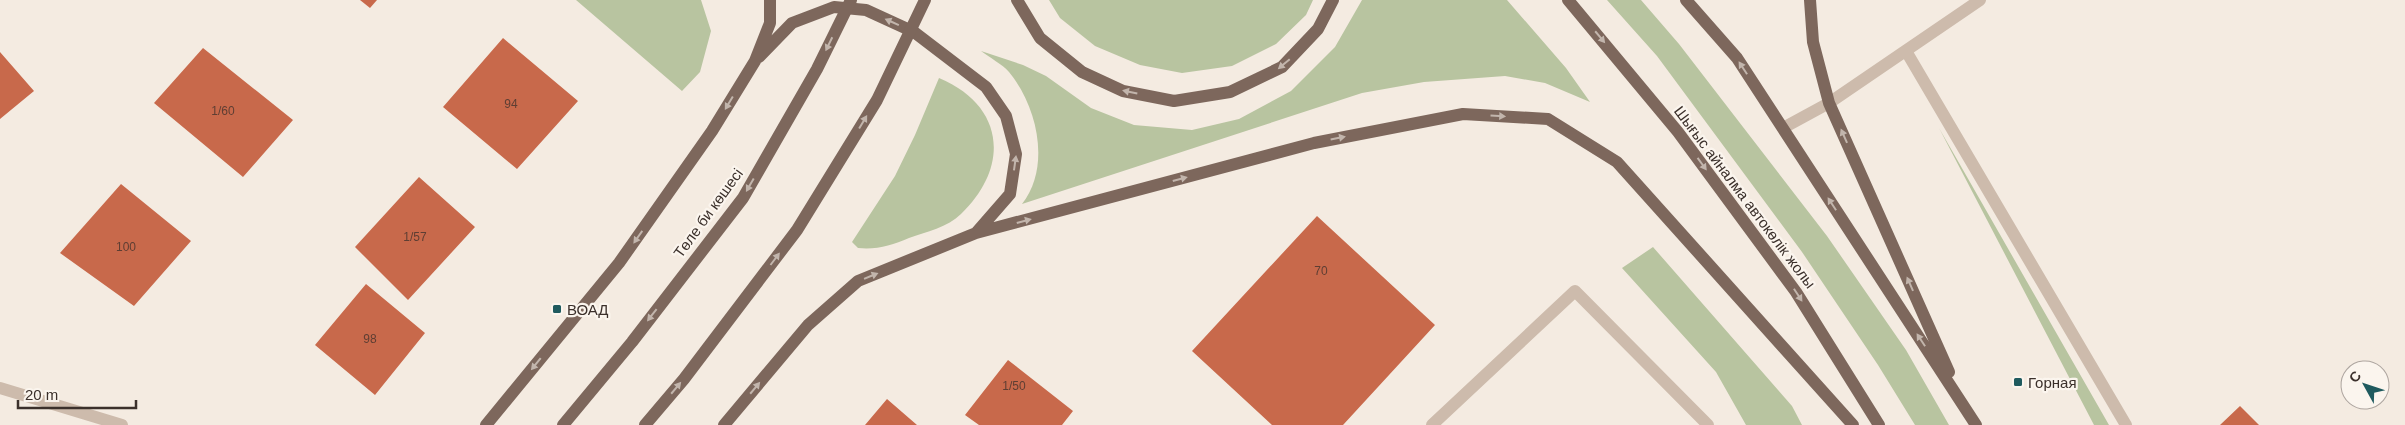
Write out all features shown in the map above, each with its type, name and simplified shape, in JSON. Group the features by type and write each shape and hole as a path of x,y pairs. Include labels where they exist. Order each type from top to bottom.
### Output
{"main road":[{"path":"486,425 619,263 712,130 755,61 770,24 770,0"},
{"name":"Төле би көшесі","path":"563,425 632,342 743,198 817,69 851,0"},
{"path":"645,425 684,379 797,230 877,100 925,0"},
{"path":"1017,0 1040,38 1082,72 1123,91 1174,101 1230,92 1282,67 1318,30 1333,0"},
{"name":"Шығыс айналма автокөлік жолы","path":"1568,0 1678,132 1796,292 1879,425"},
{"path":"1686,0 1737,58 1976,425"},
{"path":"1810,0 1813,42 1830,103 1965,409"},
{"path":"755,61 792,23 834,6 866,10 914,32 940,50 986,87 1006,116 1016,154 1010,194 976,233"},
{"path":"724,425 808,325 858,281 976,233 1314,143 1463,114 1548,119 1617,162 1853,425"}],"street":[{"path":"1783,128 1830,103 1980,0"},
{"path":"1906,51 2126,425"},
{"path":"1432,425 1575,291 1708,425"},
{"path":"0,388 122,425"}],"green space":[{"path":"576,0 701,0 711,31 700,72 682,91"},
{"path":"1049,0 1313,0 1306,15 1276,44 1232,66 1182,73 1140,65 1095,46 1060,18"},
{"path":"1362,0 1507,0 1566,68 1590,102 1545,83 1505,76 1424,82 1362,93 1022,204 1031,189 1036,173 1038,155 1034,119 1019,86 1009,72 981,51 1023,65 1046,76 1091,108 1134,125 1192,130 1239,119 1291,91 1335,47"},
{"path":"1607,0 1641,0 1679,44 1827,236 1906,350 1949,425 1915,425 1878,365 1802,252 1657,56"},
{"path":"939,78 961,90 977,104 988,120 993,138 993,157 988,176 977,195 956,219 936,229 890,245 878,248 858,248 852,242 895,176"},
{"path":"1939,128 2109,425 2094,425"},
{"path":"1653,247 1792,406 1802,425 1746,425 1716,372 1622,268"}],"building":[{"path":"360,0 377,0 370,8"},
{"path":"503,38 578,101 517,169 443,107"},
{"path":"203,48 293,120 243,177 154,103"},
{"path":"0,52 34,91 0,119"},
{"path":"419,177 475,227 408,300 355,247"},
{"path":"121,184 191,241 134,306 60,253"},
{"path":"1317,216 1435,325 1343,425 1272,425 1192,351"},
{"path":"366,284 425,333 375,395 315,345"},
{"path":"1008,360 1073,411 1062,425 979,425 965,415"},
{"path":"887,399 917,425 865,425"},
{"path":"2240,406 2259,425 2220,425"}],"place":[{"name":"ВОАД","path":"557,309"},
{"name":"Горная","path":"2018,382"}]}
